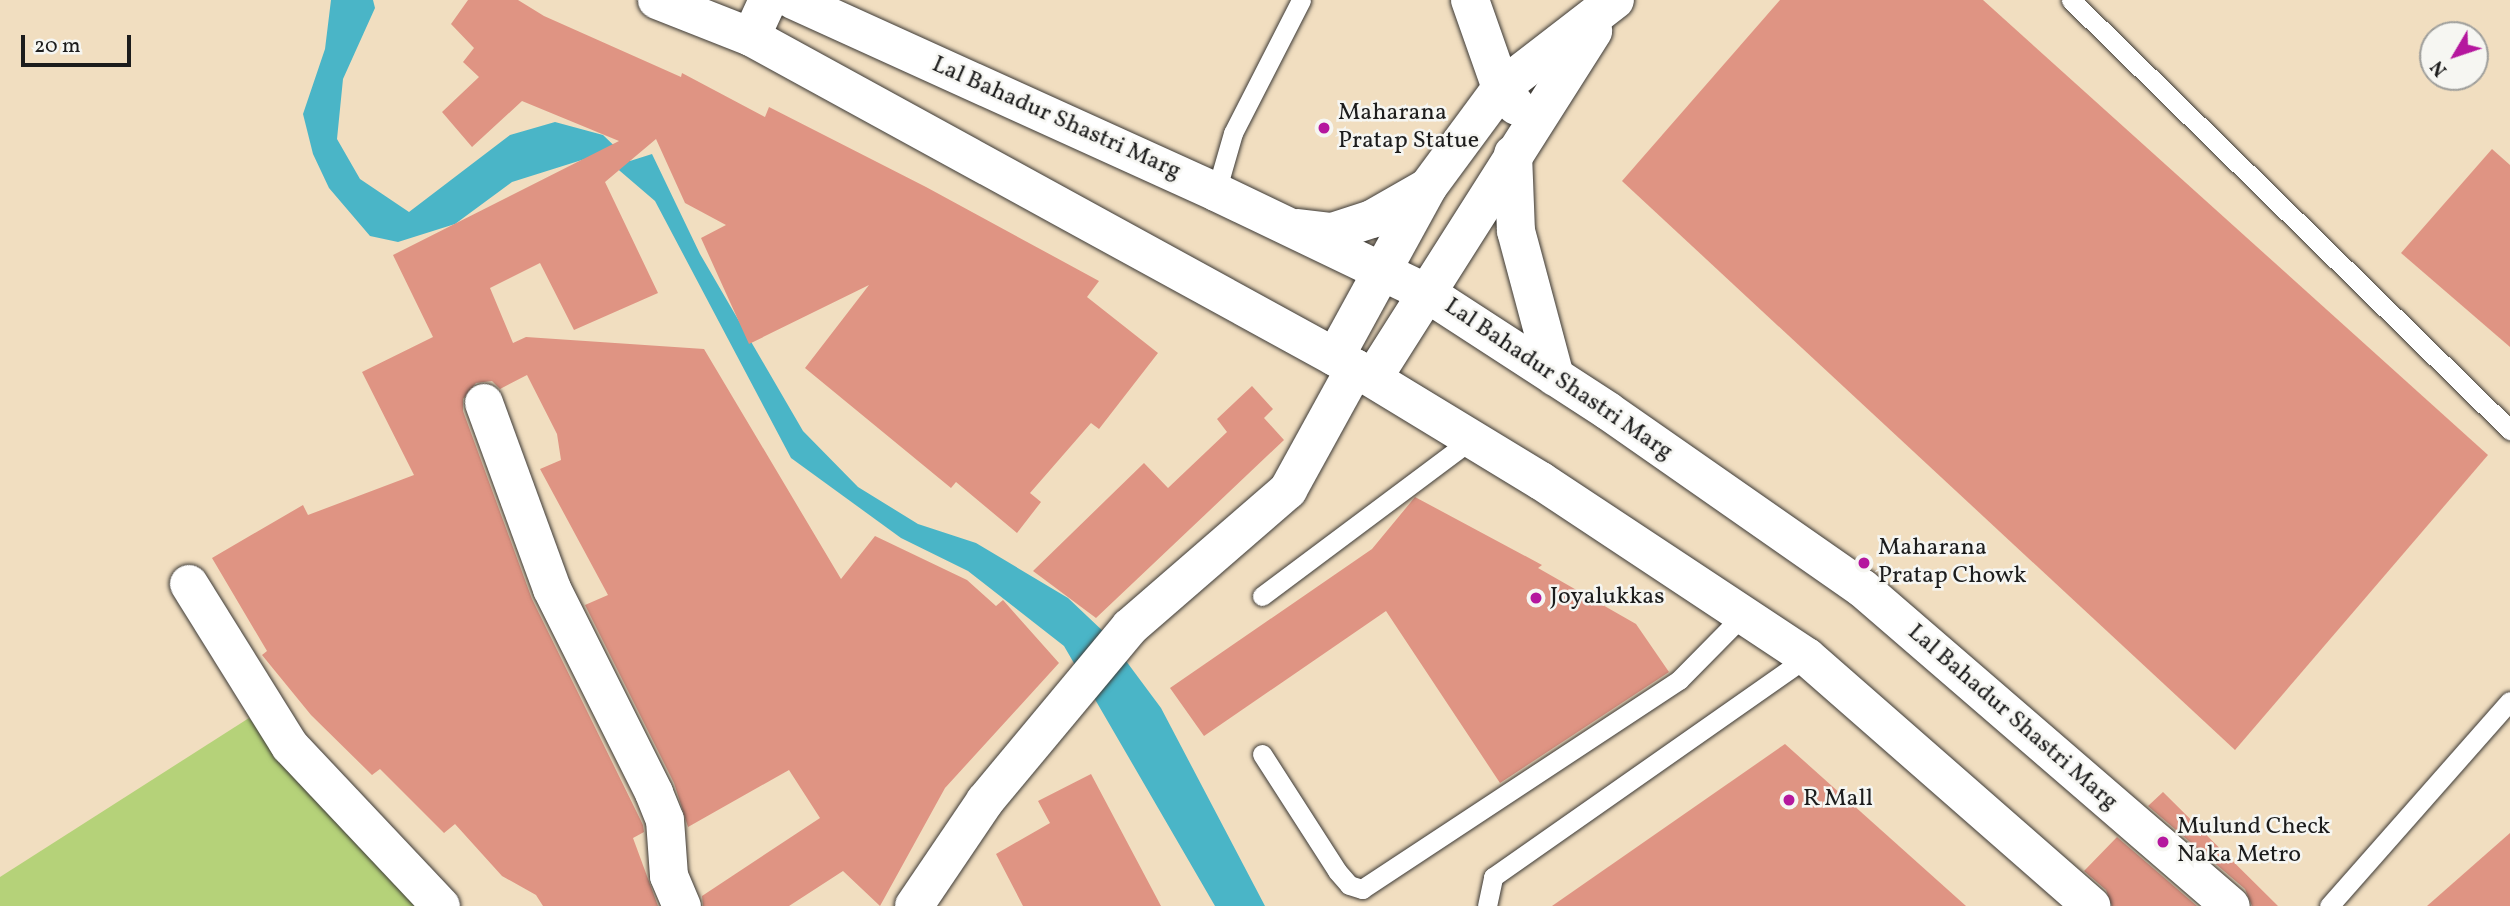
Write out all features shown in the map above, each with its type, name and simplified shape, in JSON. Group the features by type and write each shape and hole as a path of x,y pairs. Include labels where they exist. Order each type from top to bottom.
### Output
{"main road":[{"path":"657,0 751,37 1354,368 1472,439 1807,657 2091,906"},
{"path":"751,37 768,0"},
{"name":"Lal Bahadur Shastri Marg","path":"793,0 1216,192 1425,292 1555,377 1862,588 2231,906"},
{"path":"1470,0 1522,139 1511,198 1555,377"},
{"path":"1354,368 1425,292 1611,4"},
{"path":"914,906 985,800 1130,627 1288,490 1354,368 1381,271 1428,187 1501,88 1611,4"},
{"path":"1289,227 1332,232 1372,219 1428,187"},
{"path":"484,403 552,589 665,820 669,876 682,906"},
{"path":"189,584 290,746 441,906"}],"lane":[{"path":"1216,192 1233,133 1301,0"},
{"path":"2071,0 2510,430"},
{"path":"1262,596 1472,439"},
{"path":"1262,754 1337,871 1349,886 1362,888 1679,680 1743,615"},
{"path":"1487,906 1493,877 1807,657"},
{"path":"2329,906 2510,701"}],"green space":[{"path":"249,718 424,906 0,906 0,877"}],"water":[{"path":"331,0 373,0 375,8 343,79 337,139 360,179 409,212 510,135 555,122 603,135 630,161 652,154 700,254 803,431 858,487 918,524 976,543 1068,598 1106,634 1161,708 1265,906 1215,906 1064,646 968,571 901,538 791,458 655,201 613,165 585,159 512,182 455,224 398,242 370,236 329,188 313,154 303,114 325,49"}],"building":[{"path":"468,0 518,0 544,16 681,77 682,73 765,117 769,107 926,187 1099,281 1087,297 1158,353 1099,429 1091,423 1030,493 1041,502 1017,533 956,482 951,488 805,368 869,285 749,344 701,238 726,225 685,203 656,139 605,182 658,293 574,330 540,263 490,288 513,343 526,337 704,349 841,579 875,536 967,580 996,606 1003,600 1059,663 945,788 880,906 843,871 789,906 703,906 702,896 820,818 789,770 688,827 674,783 585,605 608,595 540,469 561,460 557,434 527,375 500,389 492,381 476,383 463,399 463,411 532,599 643,825 644,832 633,838 658,906 543,906 536,895 502,876 455,824 444,833 380,769 372,775 311,715 262,655 267,651 212,558 303,505 308,515 414,475 362,372 433,337 393,255 619,141 522,101 472,147 442,112 479,77 463,62 474,48 451,24"},
{"path":"1780,0 1983,0 2488,455 2235,750 1622,181"},
{"path":"2492,149 2510,165 2510,347 2401,253"},
{"path":"1252,386 1273,409 1264,418 1284,440 1096,618 1033,571 1144,463 1168,488 1227,432 1217,419"},
{"path":"1415,497 1542,565 1538,568 1636,624 1669,672 1500,783 1386,611 1204,736 1170,688 1372,549"},
{"name":"R Mall","path":"1785,744 1966,906 1552,906"},
{"path":"1091,774 1161,906 1023,906 996,854 1050,823 1038,801"},
{"path":"2163,792 2278,906 2252,906 2245,889 2148,806"},
{"path":"2510,833 2510,906 2427,906"},
{"path":"2117,837 2197,906 2112,906 2106,890 2084,871"}],"place":[{"name":"Maharana Pratap Statue","path":"1324,128"},
{"name":"Maharana Pratap Chowk","path":"1864,563"},
{"name":"Joyalukkas","path":"1536,598"},
{"name":"R Mall","path":"1789,800"},
{"name":"Mulund Check Naka Metro","path":"2163,842"}]}
